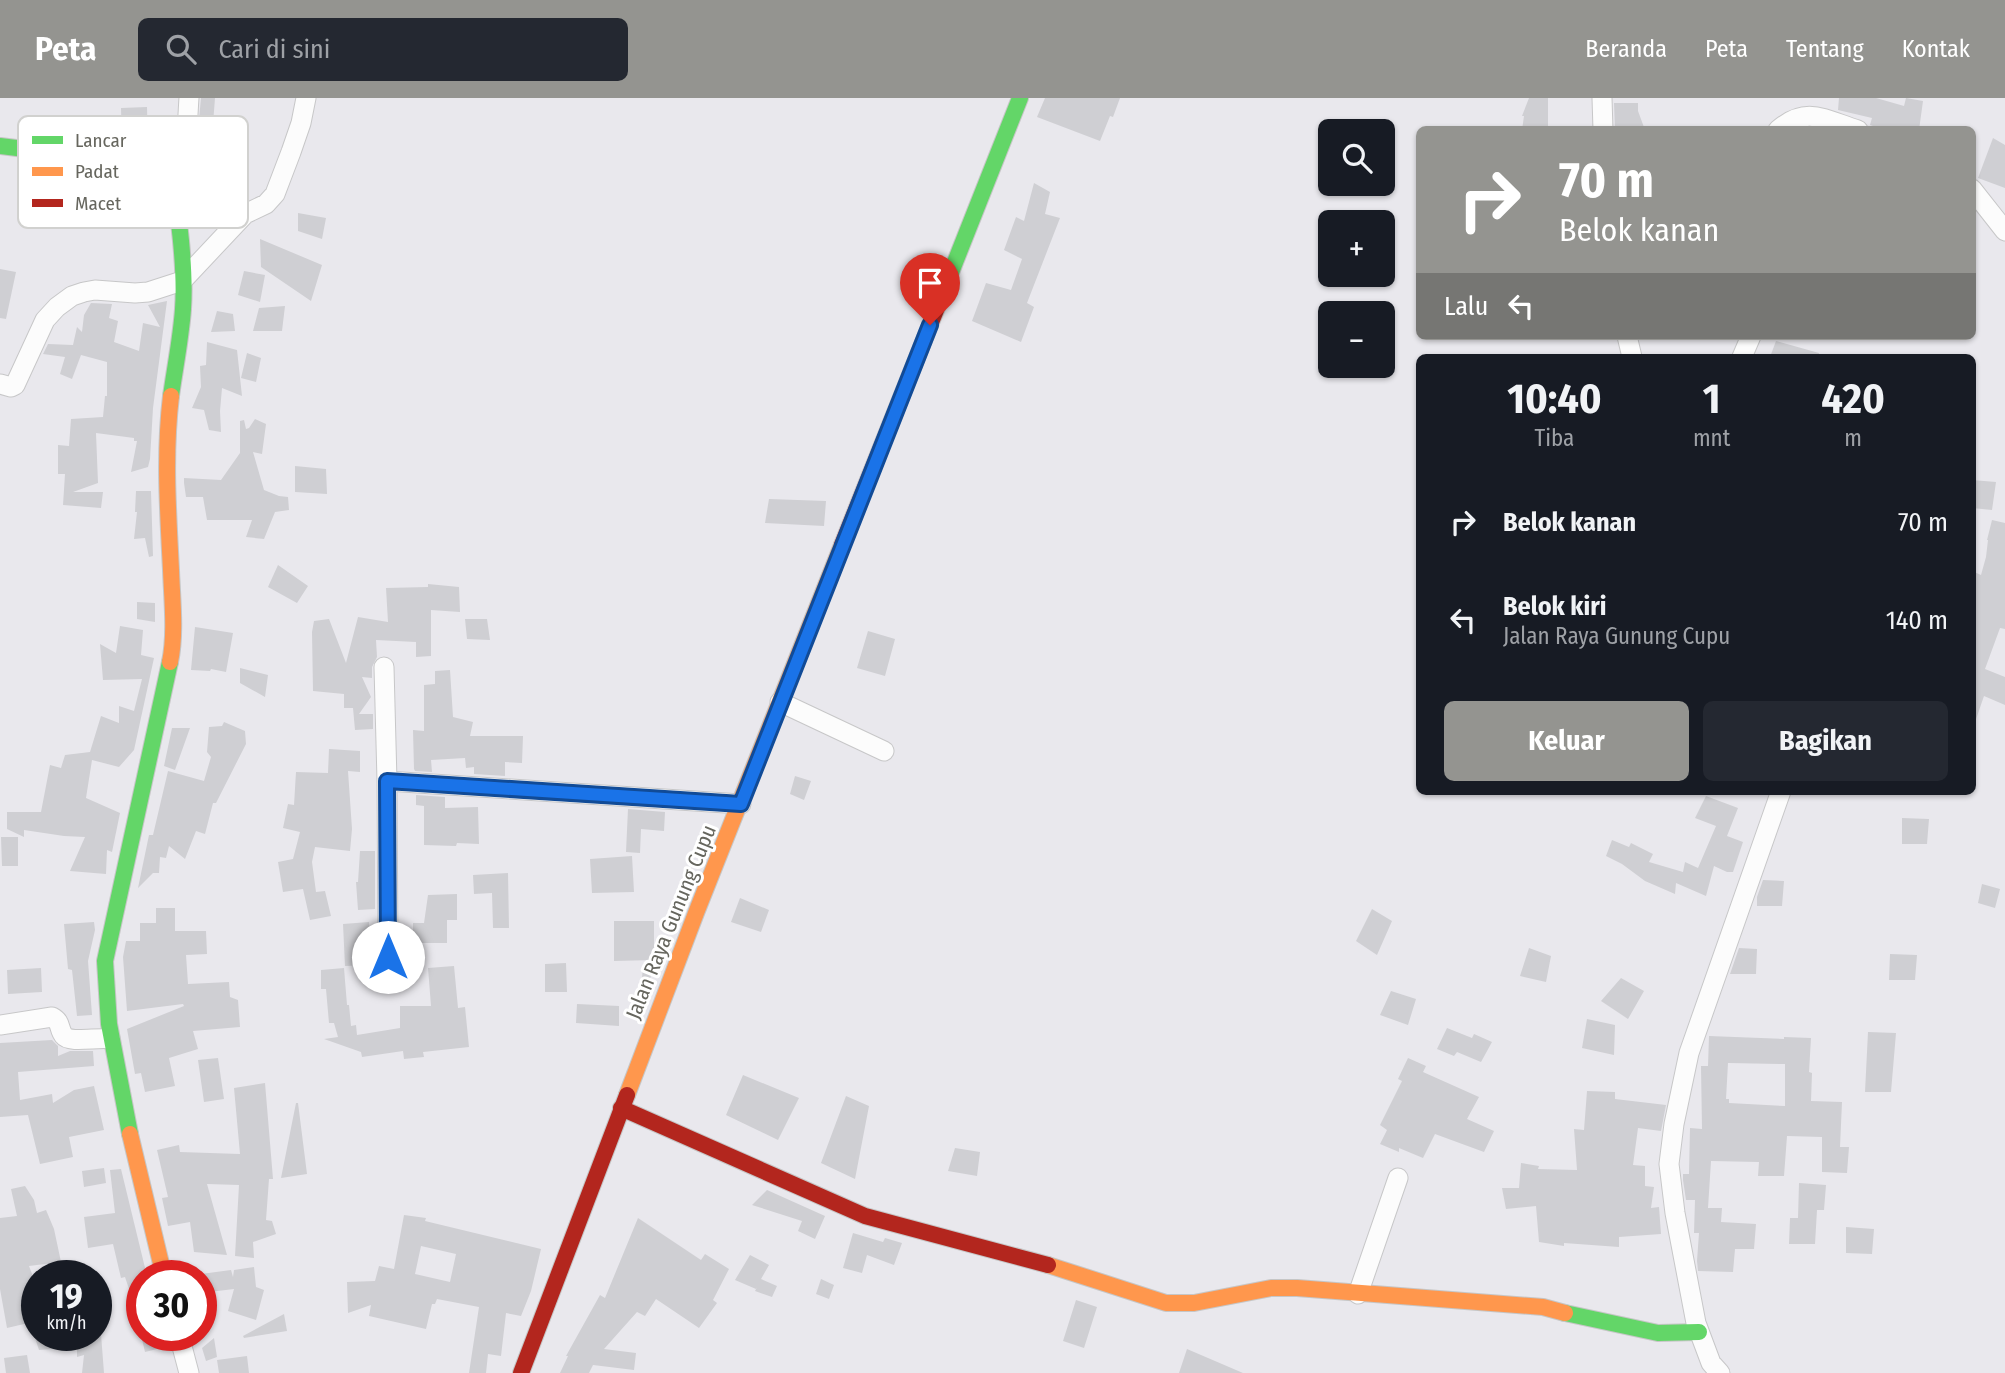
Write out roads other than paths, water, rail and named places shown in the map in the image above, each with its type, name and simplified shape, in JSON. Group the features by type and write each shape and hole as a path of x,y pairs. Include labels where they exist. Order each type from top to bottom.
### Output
{"main road":[{"name":"Jalan Raya Gunung Cupu","path":"521,1373 621,1108 1020,98"},
{"path":"0,146 18,148"},
{"path":"159,1260 110,1039 105,961 171,656 173,615 167,440 183,309 178,228"},
{"path":"621,1108 864,1216 1050,1265 1166,1303 1194,1303 1271,1289 1297,1288 1543,1307 1589,1320 1658,1333 1699,1332"}],"street":[{"path":"188,116 189,98"},
{"path":"248,213 265,204 275,194 298,132 306,98"},
{"path":"1602,98 1603,126"},
{"path":"1782,126 1790,119 1810,115 1845,126"},
{"path":"1976,194 2005,231"},
{"path":"0,384 11,387 15,385 45,320 72,296 95,290 148,292 183,281 233,228"},
{"path":"384,667 388,957"},
{"path":"780,702 884,751"},
{"path":"387,781 741,804"},
{"path":"1720,1373 1711,1363 1696,1323 1669,1164 1674,1124 1689,1053 1780,795"},
{"path":"0,1024 52,1017 59,1021 66,1040 101,1037 110,1039"},
{"path":"1358,1294 1398,1178"},
{"path":"183,1351 189,1373"}]}
